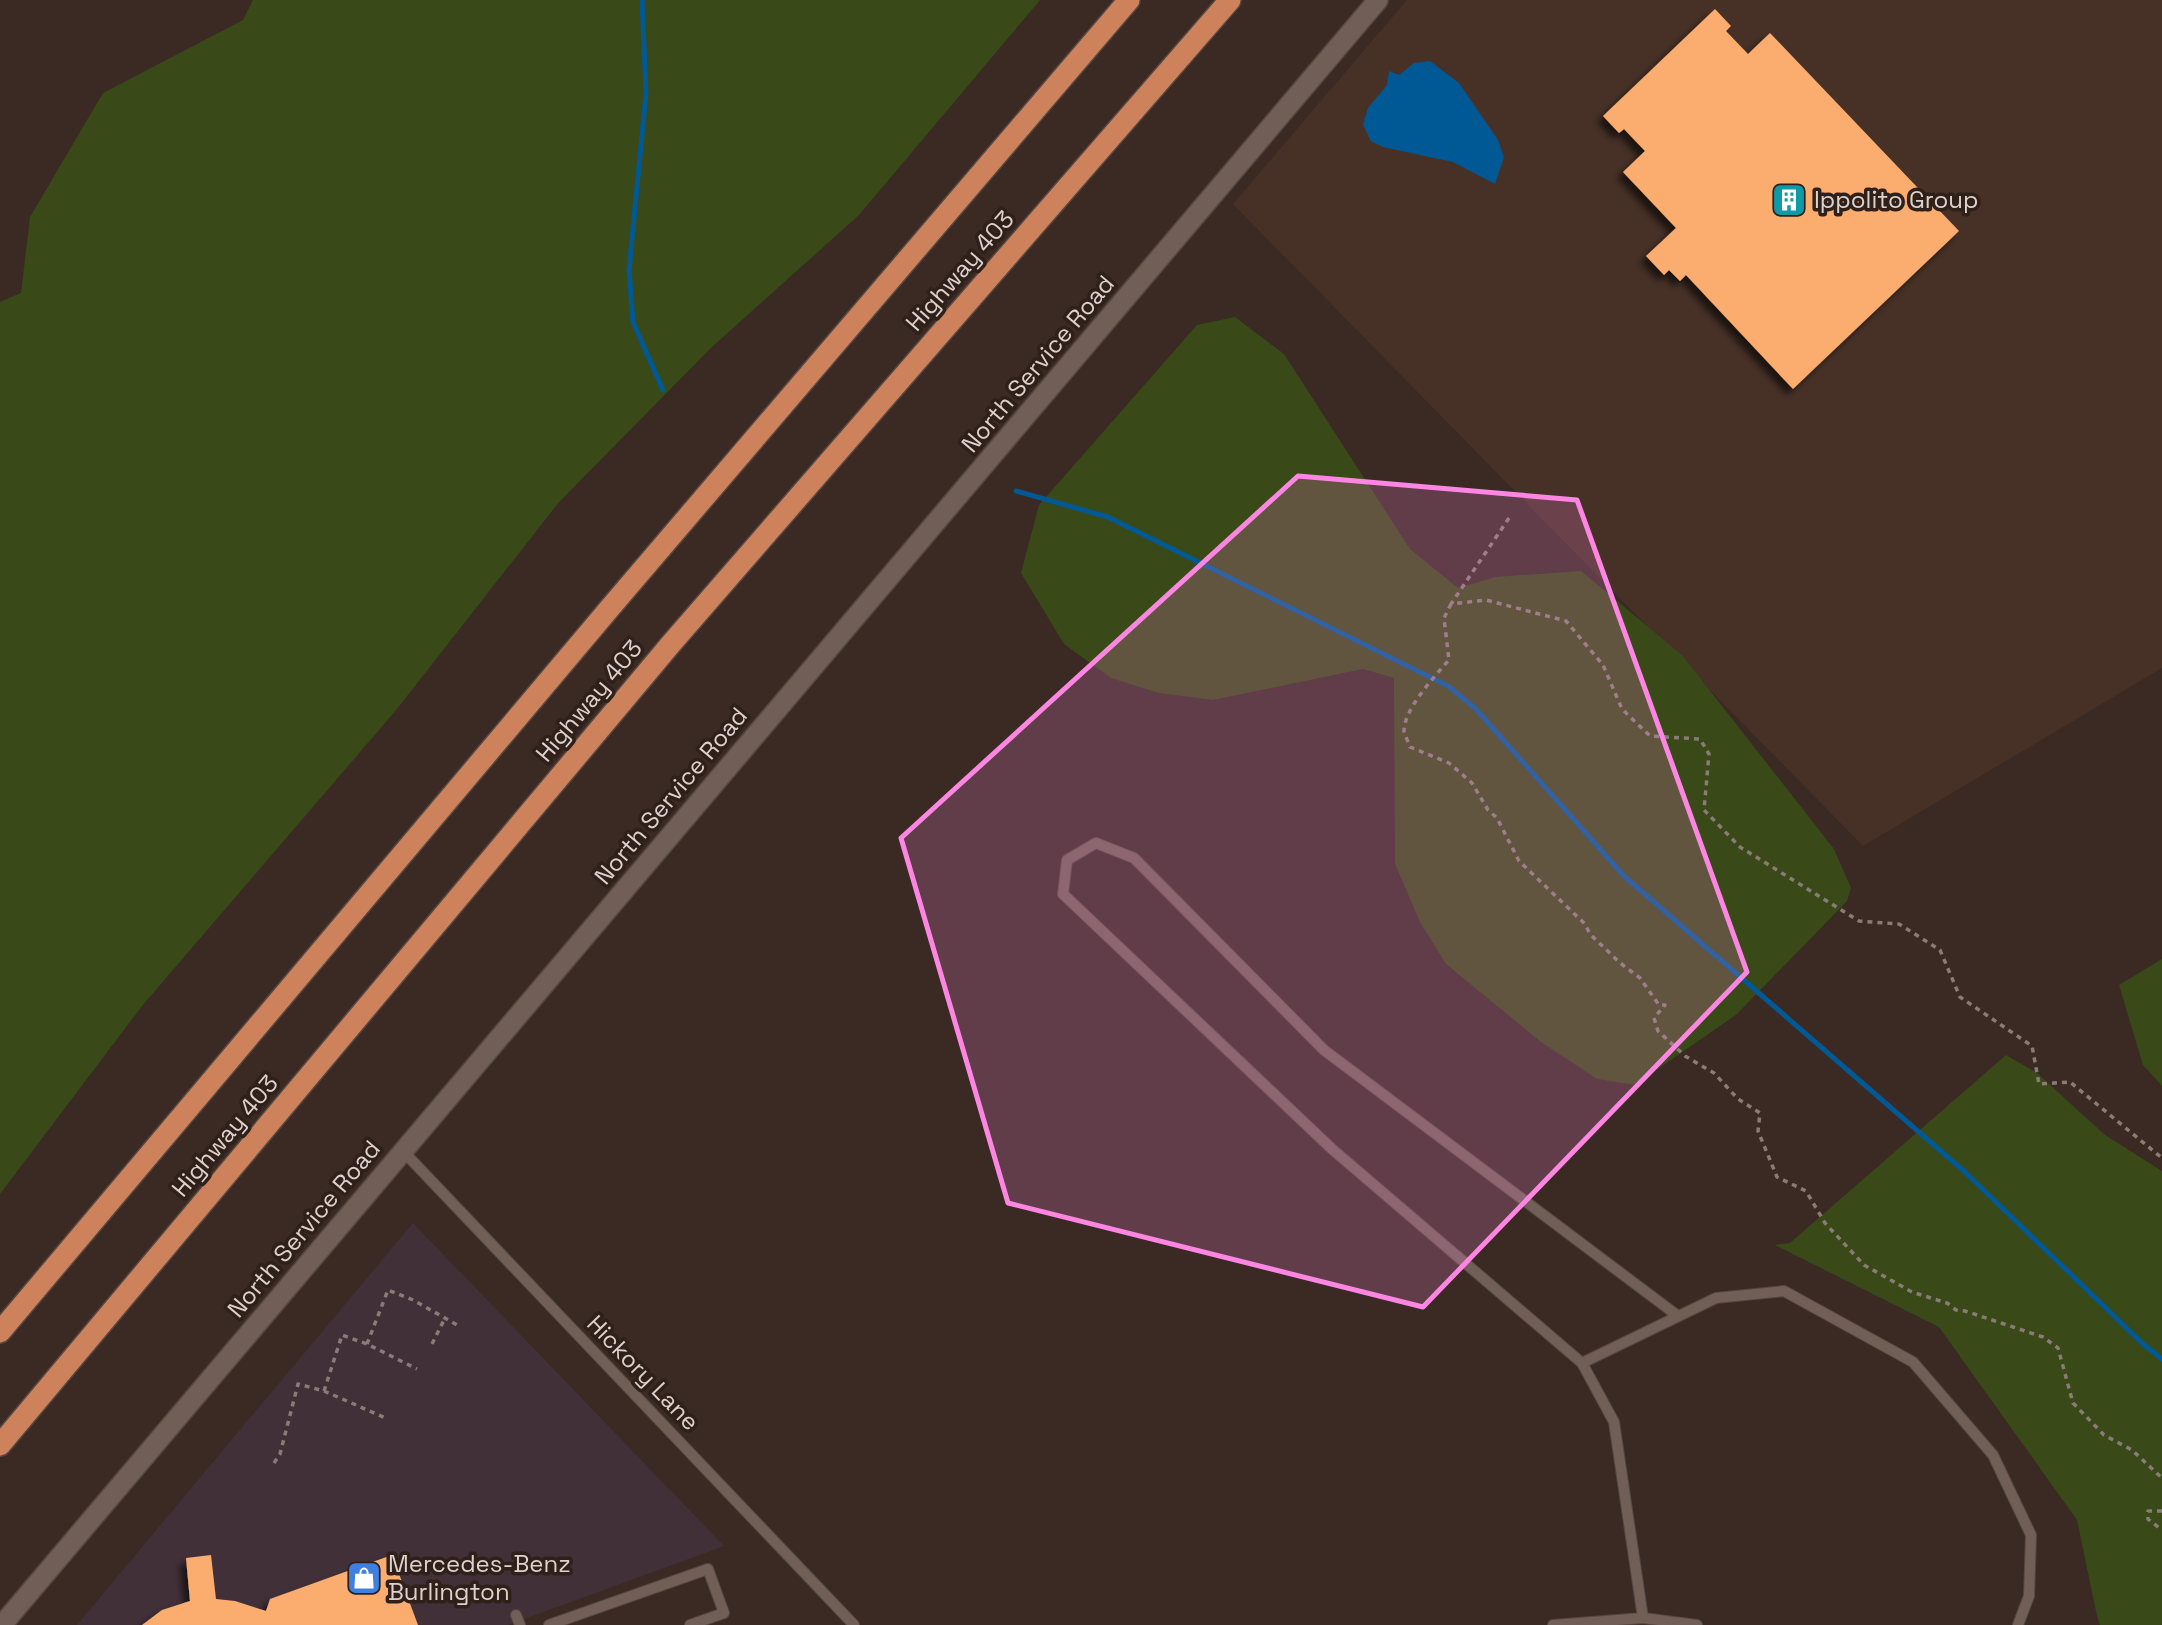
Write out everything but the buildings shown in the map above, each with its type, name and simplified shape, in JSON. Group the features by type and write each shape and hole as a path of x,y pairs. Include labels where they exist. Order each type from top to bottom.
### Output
{"highway":[{"name":"Highway 403","path":"0,1332 600,620 1129,0"},
{"name":"Highway 403","path":"0,1446 670,645 1230,0"}],"street":[{"name":"North Service Road","path":"2,1625 1378,0"}],"lane":[{"path":"1643,1618 1614,1422 1582,1363 1332,1149 1063,894 1067,860 1096,843 1133,858 1324,1049 1678,1316"},
{"name":"Hickory Lane","path":"402,1150 854,1625"},
{"path":"1582,1363 1716,1298 1784,1291 1913,1362 1993,1455 2031,1535 2029,1596 2018,1625"},
{"path":"549,1625 708,1569 724,1613 690,1625"},
{"path":"1553,1625 1643,1618 1697,1625"}],"path":[{"path":"1509,518 1444,618 1449,660 1410,712 1404,732 1410,747 1449,763 1472,783 1488,810 1497,818 1519,861 1585,924 1590,934 1640,978 1659,1005 1665,1005 1654,1018 1658,1031 1685,1056 1714,1073 1738,1100 1760,1113 1758,1131 1777,1177 1806,1191 1825,1223 1864,1265 1912,1292 1947,1303 1956,1310 2043,1337 2058,1348 2073,1403 2104,1435 2132,1450 2162,1478"},
{"path":"1451,604 1486,600 1566,621 1603,665 1622,709 1650,736 1700,739 1709,754 1704,810 1740,847 1858,921 1899,924 1940,950 1960,997 2032,1045 2039,1084 2070,1082 2162,1158"},
{"path":"366,1344 388,1290 413,1300 459,1326"},
{"path":"432,1344 446,1317"},
{"path":"324,1391 342,1335 417,1369"},
{"path":"274,1463 280,1454 298,1384 324,1391 388,1419"},
{"path":"2162,1511 2148,1511 2148,1519 2162,1530"}],"highlighted area":[{"path":"1298,476 1577,500 1747,972 1423,1307 1008,1203 901,838"}],"shaded area":[{"path":"1407,0 2162,0 2162,668 1863,846 1233,204"},
{"path":"413,1223 724,1546 508,1625 77,1625"}],"green space":[{"path":"253,0 1040,0 859,215 713,346 559,502 397,709 142,1006 0,1194 0,302 21,293 30,217 103,93 243,20"},
{"path":"1235,317 1284,354 1410,549 1458,588 1495,577 1581,571 1682,655 1834,849 1851,888 1847,901 1737,1014 1635,1085 1597,1079 1541,1042 1446,964 1420,922 1395,864 1394,678 1363,669 1213,700 1159,693 1111,678 1064,644 1021,573 1039,505 1197,325"},
{"path":"2162,959 2162,1086 2143,1065 2119,985"},
{"path":"2006,1055 2037,1073 2105,1135 2162,1171 2162,1625 2100,1625 2077,1520 1939,1327 1775,1245 1790,1243"}],"water":[{"path":"1430,61 1459,83 1498,140 1504,157 1495,184 1453,162 1383,147 1371,141 1363,125 1368,108 1387,85 1389,71 1399,75 1414,63"}],"waterway":[{"path":"642,0 646,93 629,270 633,322 663,390"},
{"path":"1016,491 1108,517 1448,686 1475,708 1624,876 1965,1172 2142,1343 2162,1359"}],"place":[{"name":"Ippolito Group","path":"1789,200"},
{"name":"Mercedes-Benz Burlington","path":"364,1578"}]}
